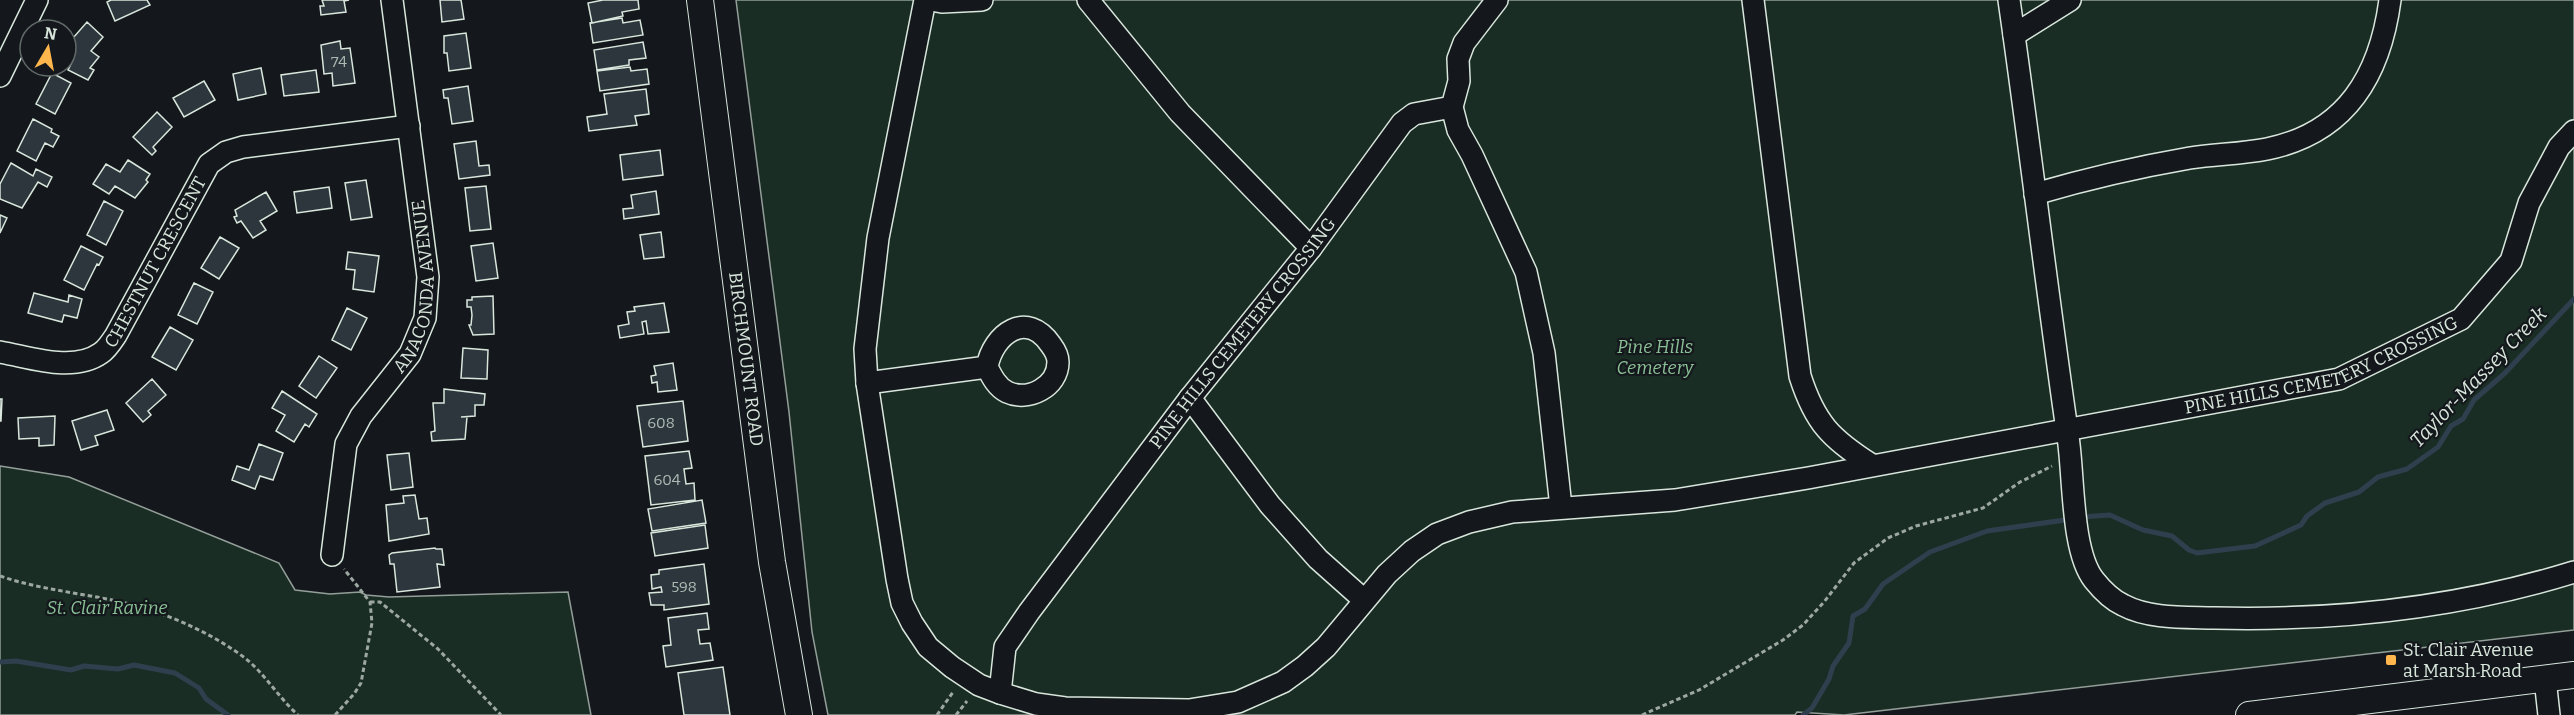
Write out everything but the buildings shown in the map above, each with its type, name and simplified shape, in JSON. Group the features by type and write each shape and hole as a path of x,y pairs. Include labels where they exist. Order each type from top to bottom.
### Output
{"main road":[{"name":"BIRCHMOUNT ROAD","path":"700,0 772,562 799,715"},
{"path":"2249,715 2313,711 2574,675"}],"street":[{"path":"0,76 37,0"},
{"name":"ANACONDA AVENUE","path":"332,555 346,444 361,416 410,354 425,318 428,278 393,0"},
{"name":"PINE HILLS CEMETERY CROSSING","path":"925,0 872,278 865,349 867,383 897,579 902,603 928,646 965,676 979,685 1000,693 1036,704 1065,708 1189,710 1238,702 1283,682 1326,647 1387,574 1412,551 1453,527 1512,512 1675,500 2340,379 2461,319 2511,261 2529,203 2559,147 2574,131"},
{"path":"931,0 942,2 982,0"},
{"path":"1088,0 1180,113 1311,248"},
{"path":"1497,0 1464,43 1458,59 1459,81 1452,107 1458,130 1472,154 1526,272 1544,353 1562,507"},
{"path":"1753,0 1800,376 1809,405 1829,433 1872,465"},
{"path":"2009,0 2066,428 2079,543 2092,579 2124,606 2172,617 2292,618 2403,609 2469,600 2574,572"},
{"path":"2014,35 2070,0"},
{"path":"2035,194 2123,171 2193,158 2266,149 2288,144 2308,135 2344,110 2359,92 2380,50 2390,0"},
{"name":"PINE HILLS CEMETERY CROSSING","path":"1000,693 1005,647 1029,612 1190,398 1311,248 1402,123 1414,114 1452,107"},
{"name":"CHESTNUT CRESCENT","path":"0,352 64,363 86,360 102,353 116,335 209,164 226,152 243,147 408,126"},
{"path":"867,383 987,367"},
{"path":"1190,398 1270,505 1318,559 1364,600"},
{"path":"2545,679 2549,715"}],"path":[{"path":"1641,715 1699,690 1784,640 1818,610 1854,563 1888,538 1916,526 1983,508 2039,471 2070,460"},
{"path":"332,555 370,602 372,623 363,678 354,694 335,715"},
{"path":"0,576 40,588 109,599 189,626 218,640 248,660 298,715"},
{"path":"370,602 380,602 438,649 501,715"},
{"path":"937,715 965,676"}],"green space":[{"name":"Pine Hills Cemetery","path":"736,0 2574,0 2574,630 1844,715 1797,712 1795,715 828,715 812,632 789,412"},
{"name":"St. Clair Ravine","path":"0,466 69,477 279,563 295,590 330,594 360,592 366,595 389,597 568,592 591,715 0,715"}],"waterway":[{"name":"Taylor-Massey Creek","path":"2081,517 2110,515 2143,530 2172,536 2189,550 2197,553 2255,546 2301,525 2307,516 2325,503 2359,492 2378,477 2407,469 2438,447 2451,426 2463,419 2474,400 2505,373 2574,299"},
{"name":"Taylor-Massey Creek","path":"1803,715 1812,708 1829,679 1833,666 1849,643 1853,616 1865,609 1883,584 1930,552 1987,531 2072,519"},
{"path":"0,662 16,661 71,670 84,666 118,669 134,665 175,673 199,688 206,699 228,715"}],"place":[{"name":"St. Clair Avenue at Marsh Road","path":"2391,660"}]}
